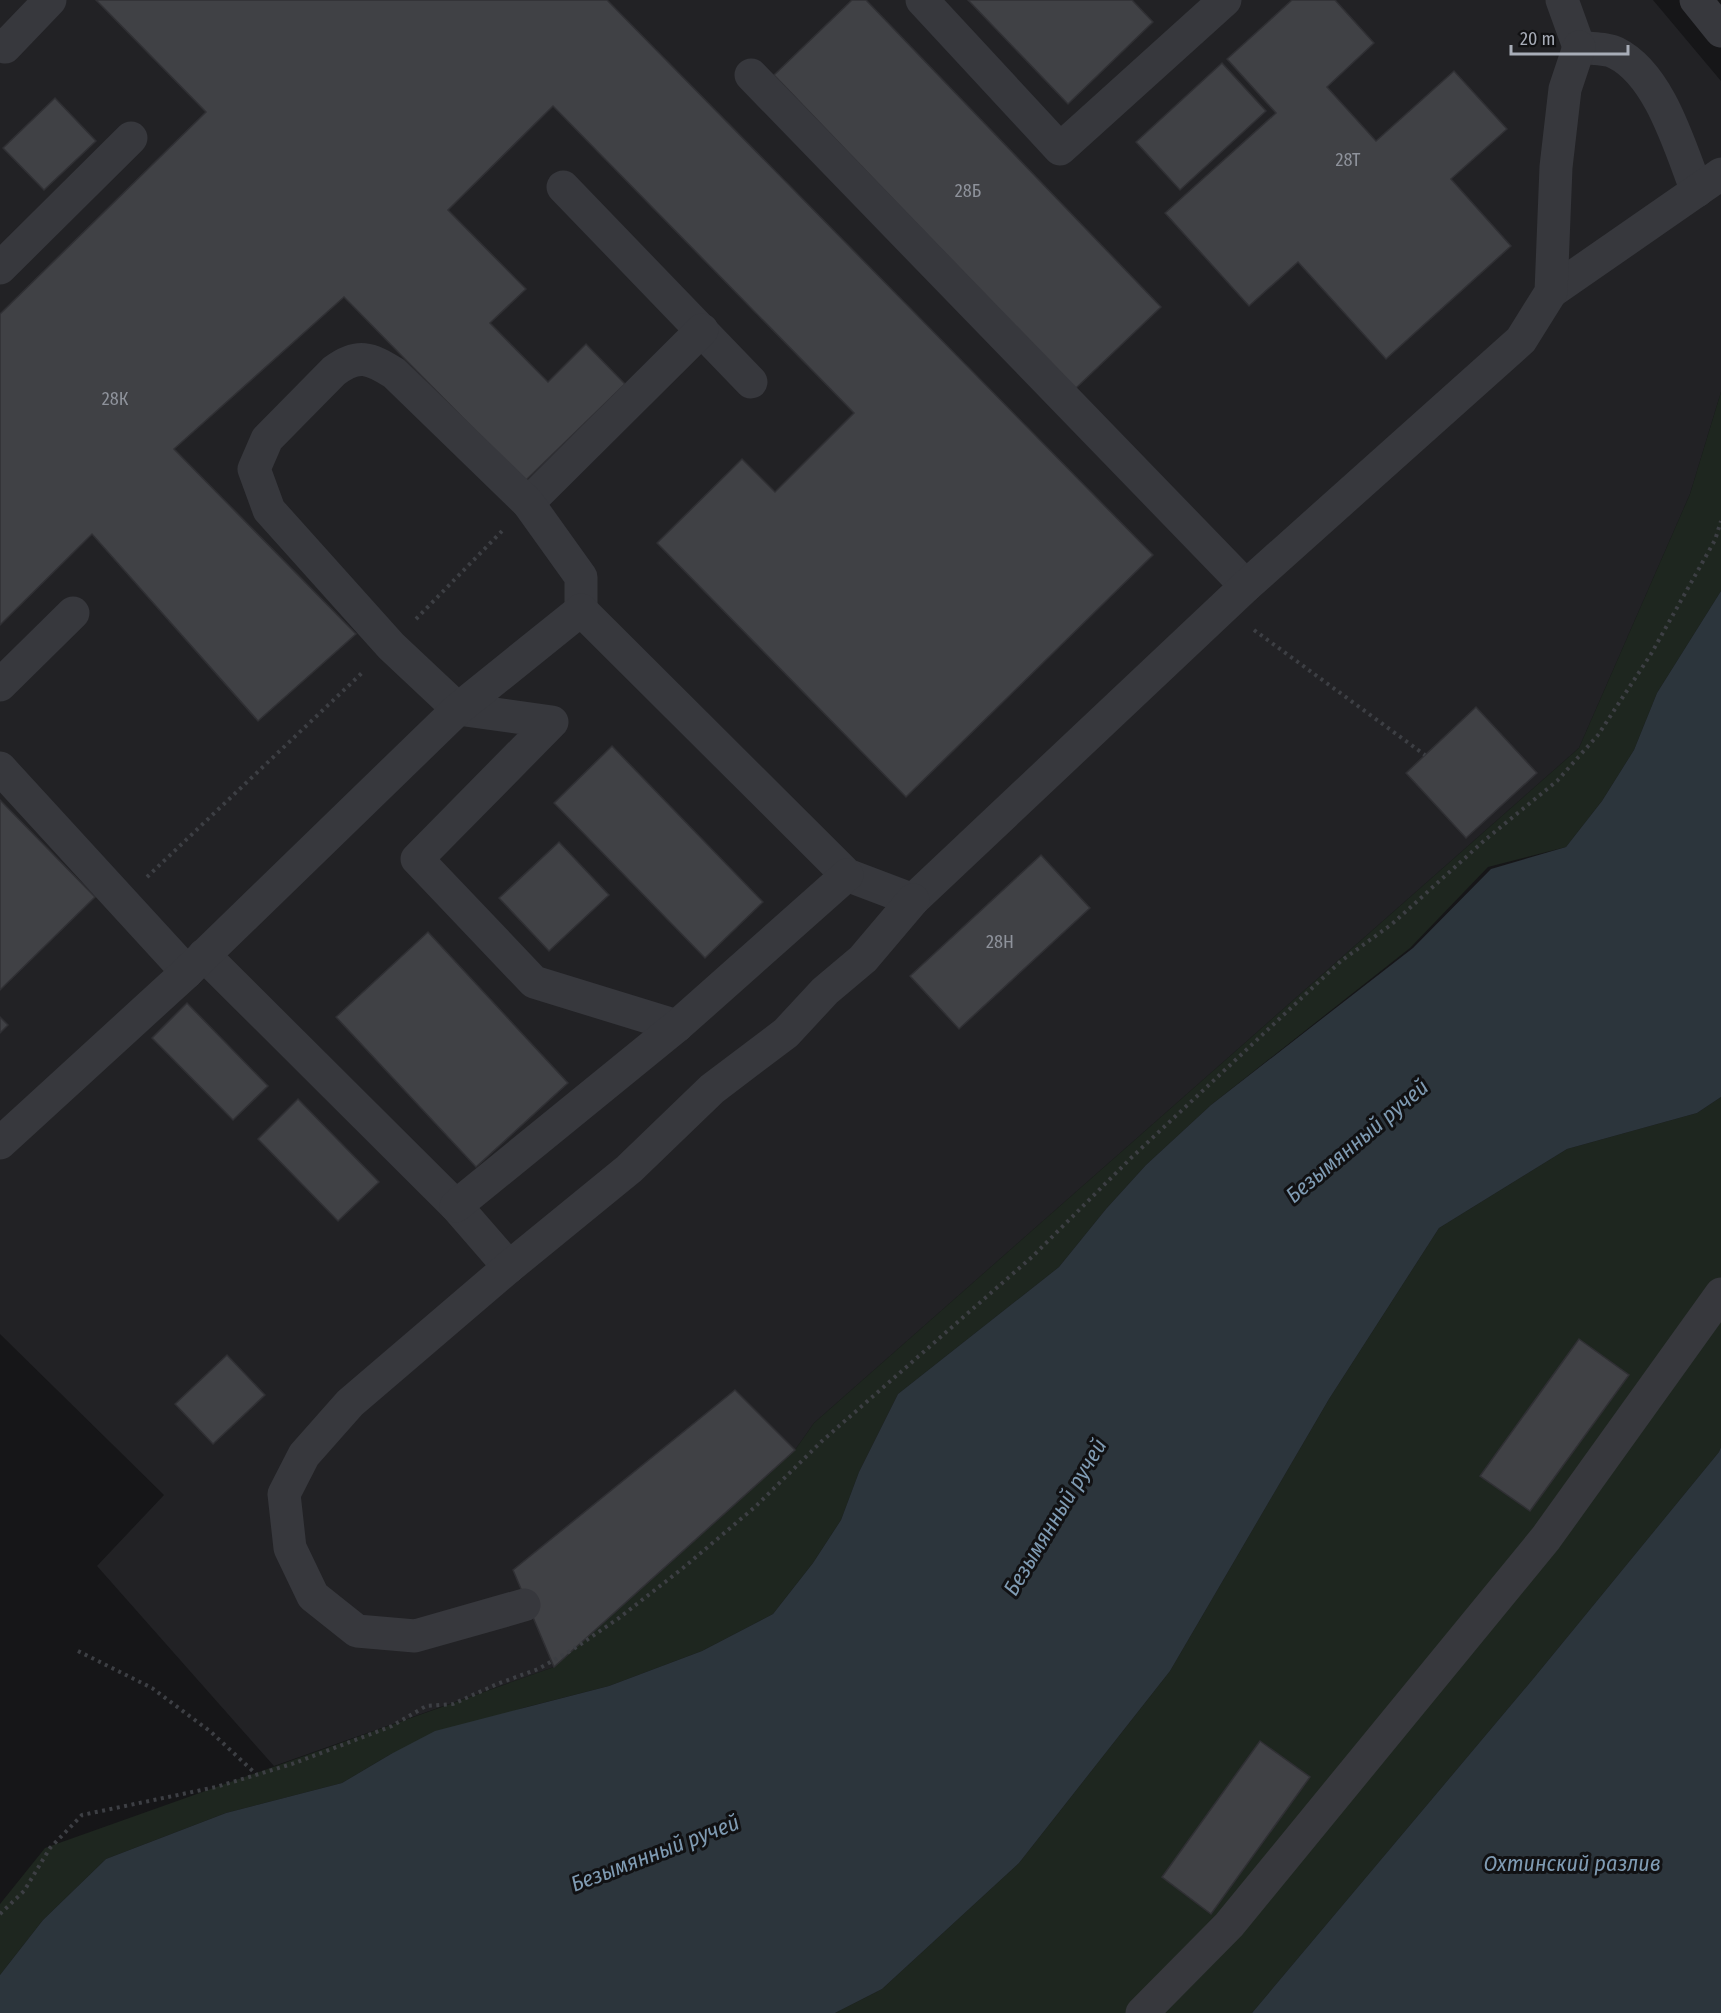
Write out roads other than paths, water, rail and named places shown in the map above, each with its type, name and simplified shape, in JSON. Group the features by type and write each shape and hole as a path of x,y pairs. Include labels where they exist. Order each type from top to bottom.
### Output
{"lane":[{"path":"0,46 5,47 50,0"},
{"path":"922,0 1060,149 1225,0"},
{"path":"1551,292 1556,166 1565,89 1580,47 1562,0"},
{"path":"1696,0 1721,31"},
{"path":"524,1605 415,1636 357,1631 313,1596 290,1548 284,1494 304,1455 350,1402 629,1169 712,1089 786,1033 825,991 862,959 913,900 1235,597 1521,340 1551,292 1709,183 1661,100 1639,69 1615,52 1580,47"},
{"path":"752,75 1235,597"},
{"path":"0,268 131,138"},
{"path":"563,187 751,382"},
{"path":"528,503 702,330"},
{"path":"677,1026 534,982 417,859 552,722 458,709 391,646 269,510 254,469 267,439 334,370 346,362 362,359 379,363 394,372 528,503 581,577 581,610 847,875 913,900"},
{"path":"0,1143 196,963 458,709 581,610"},
{"path":"0,685 74,613"},
{"path":"0,768 122,900 196,963 456,1206 509,1267"},
{"path":"456,1206 677,1026 847,875"},
{"path":"1142,2013 1229,1925 1546,1538 1721,1294"}],"water":[{"name":"Безымянный ручей","path":"1721,591 1721,1097 1697,1113 1567,1149 1439,1228 1329,1399 1170,1671 1019,1863 882,1989 835,2013 0,2013 0,1975 43,1920 106,1859 226,1813 342,1783 435,1731 609,1686 702,1651 773,1614 813,1563 841,1520 859,1472 898,1394 1059,1267 1106,1209 1146,1165 1211,1105 1413,948 1491,869 1566,847 1602,801 1634,750 1657,693"},
{"name":"Охтинский разлив","path":"1721,1447 1721,2013 1252,2013 1533,1679"}]}
